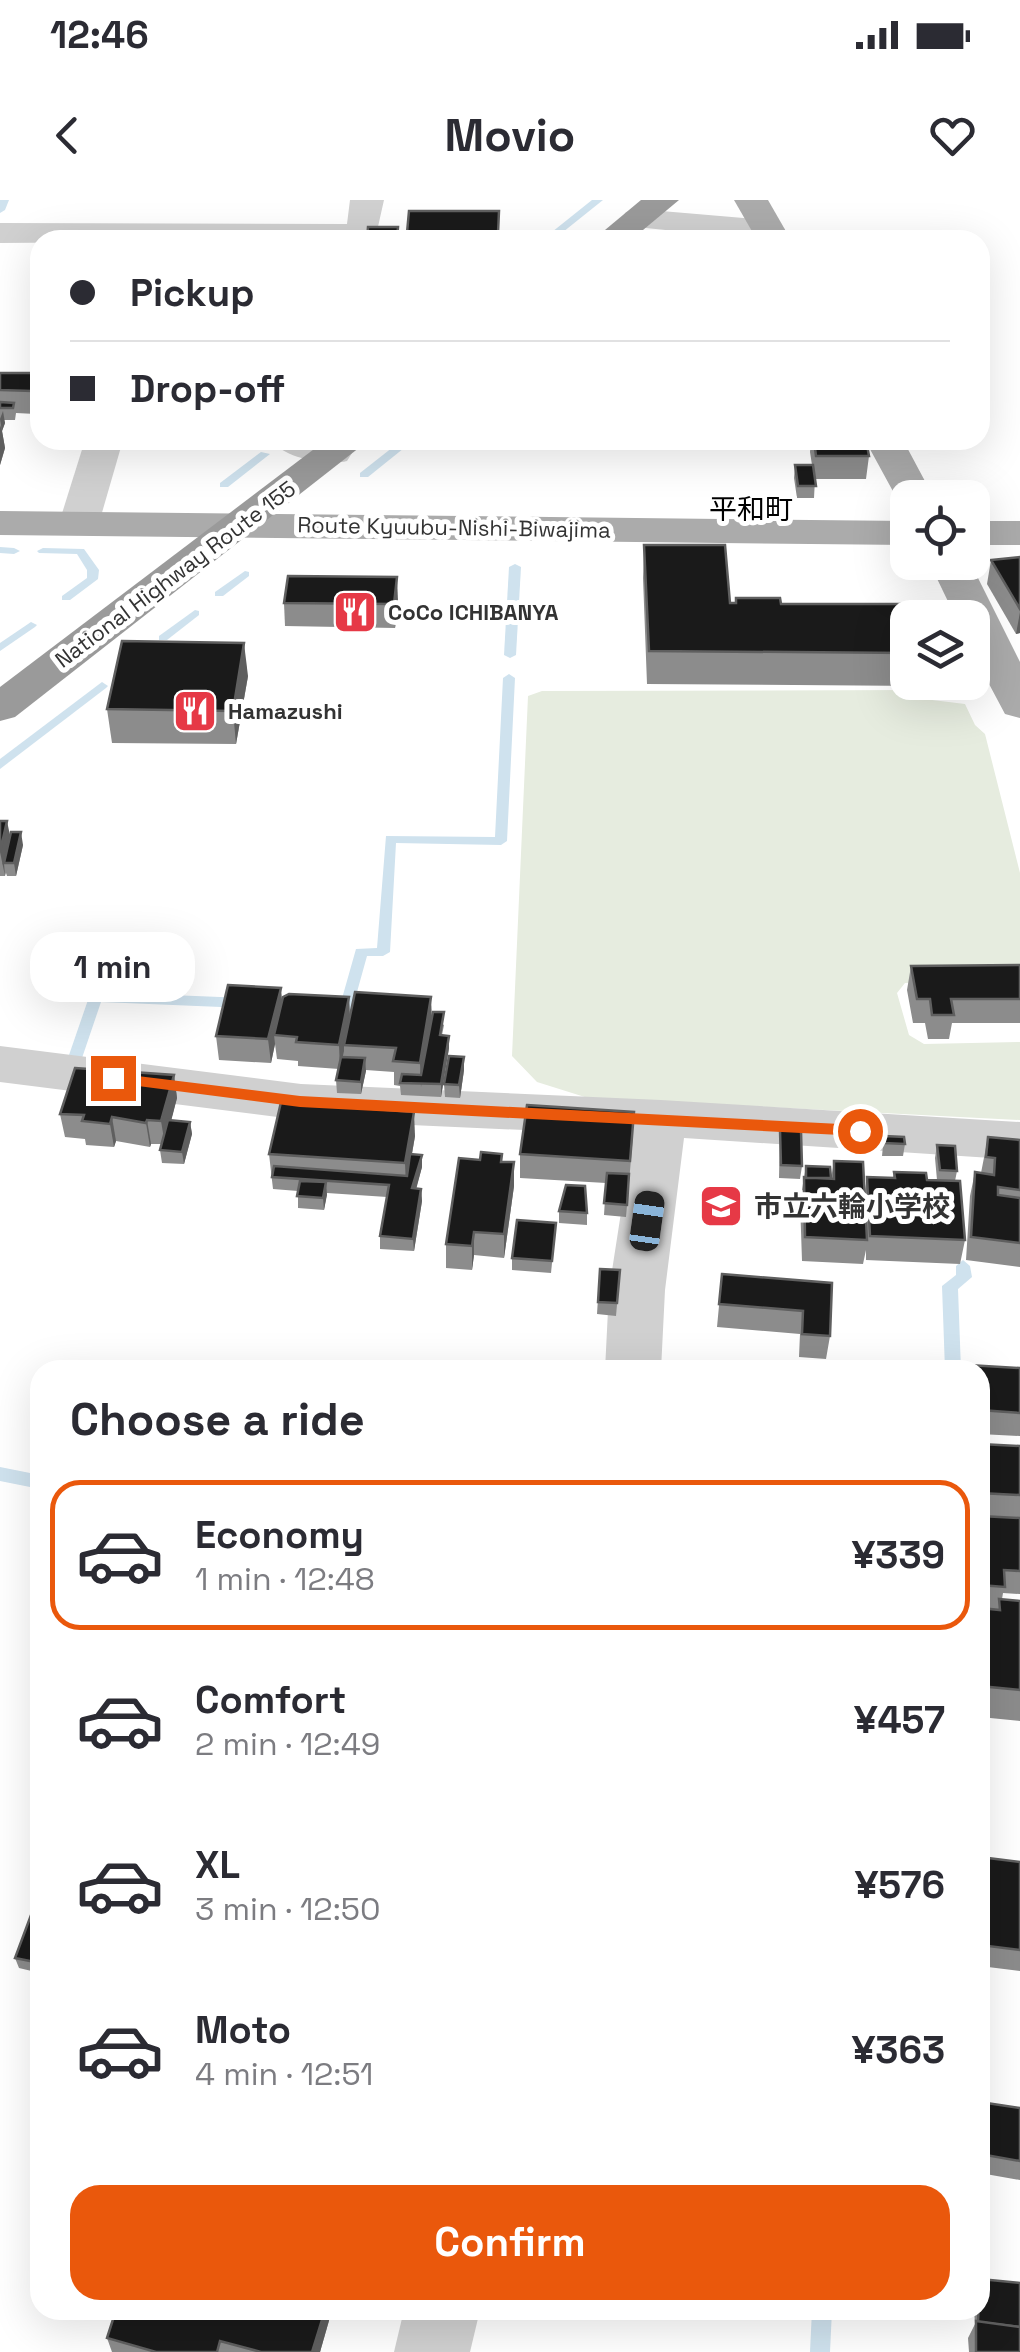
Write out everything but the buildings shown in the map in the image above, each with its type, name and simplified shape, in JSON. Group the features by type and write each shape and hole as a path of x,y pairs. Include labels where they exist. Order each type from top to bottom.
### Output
{"highway":[{"path":"623,230 650,210"},
{"name":"National Highway Route 155","path":"0,708 336,450"}],"main road":[{"path":"889,450 905,480"},
{"name":"Route Kyuubu-Nishi-Biwajima","path":"0,523 890,533"},
{"path":"990,534 1020,533"},
{"path":"959,580 1020,705"}],"street":[{"path":"363,230 367,200"},
{"path":"650,210 764,223"},
{"path":"0,233 30,233"},
{"path":"78,523 101,450"},
{"path":"0,1064 300,1102 661,1118 1020,1141"},
{"path":"634,1360 637,1290 661,1118"},
{"path":"432,2352 440,2320"}],"shaded area":[{"path":"890,690 890,700 965,704 975,725 985,734 1020,873 1020,980 905,983 897,993 909,1035 924,1044 1020,1042 1020,1120 588,1098 537,1082 512,1056 528,696 542,691"}],"waterway":[{"path":"0,210 4,200"},
{"path":"560,230 598,200"},
{"path":"364,475 396,450"},
{"path":"224,485 265,454"},
{"path":"0,550 14,551"},
{"path":"43,551 80,551 93,570 92,579 66,598"},
{"path":"510,655 515,567"},
{"path":"219,594 245,574"},
{"path":"163,638 195,613"},
{"path":"0,648 31,625"},
{"path":"338,1007 347,1007 361,952 383,952 390,839 501,841 509,678"},
{"path":"0,765 102,686"},
{"path":"75,1058 96,997 245,1003"},
{"path":"953,1360 950,1286 964,1277 963,1266"},
{"path":"0,1474 30,1480"},
{"path":"820,2352 822,2320"}],"place":[{"name":"CoCo ICHIBANYA","path":"355,612"},
{"name":"Hamazushi","path":"195,711"},
{"name":"市立六輪小学校","path":"721,1206"}],"district":[{"name":"平和町","path":"751,509"}],"route":[{"path":"113,1078 300,1102 860,1131"}]}
